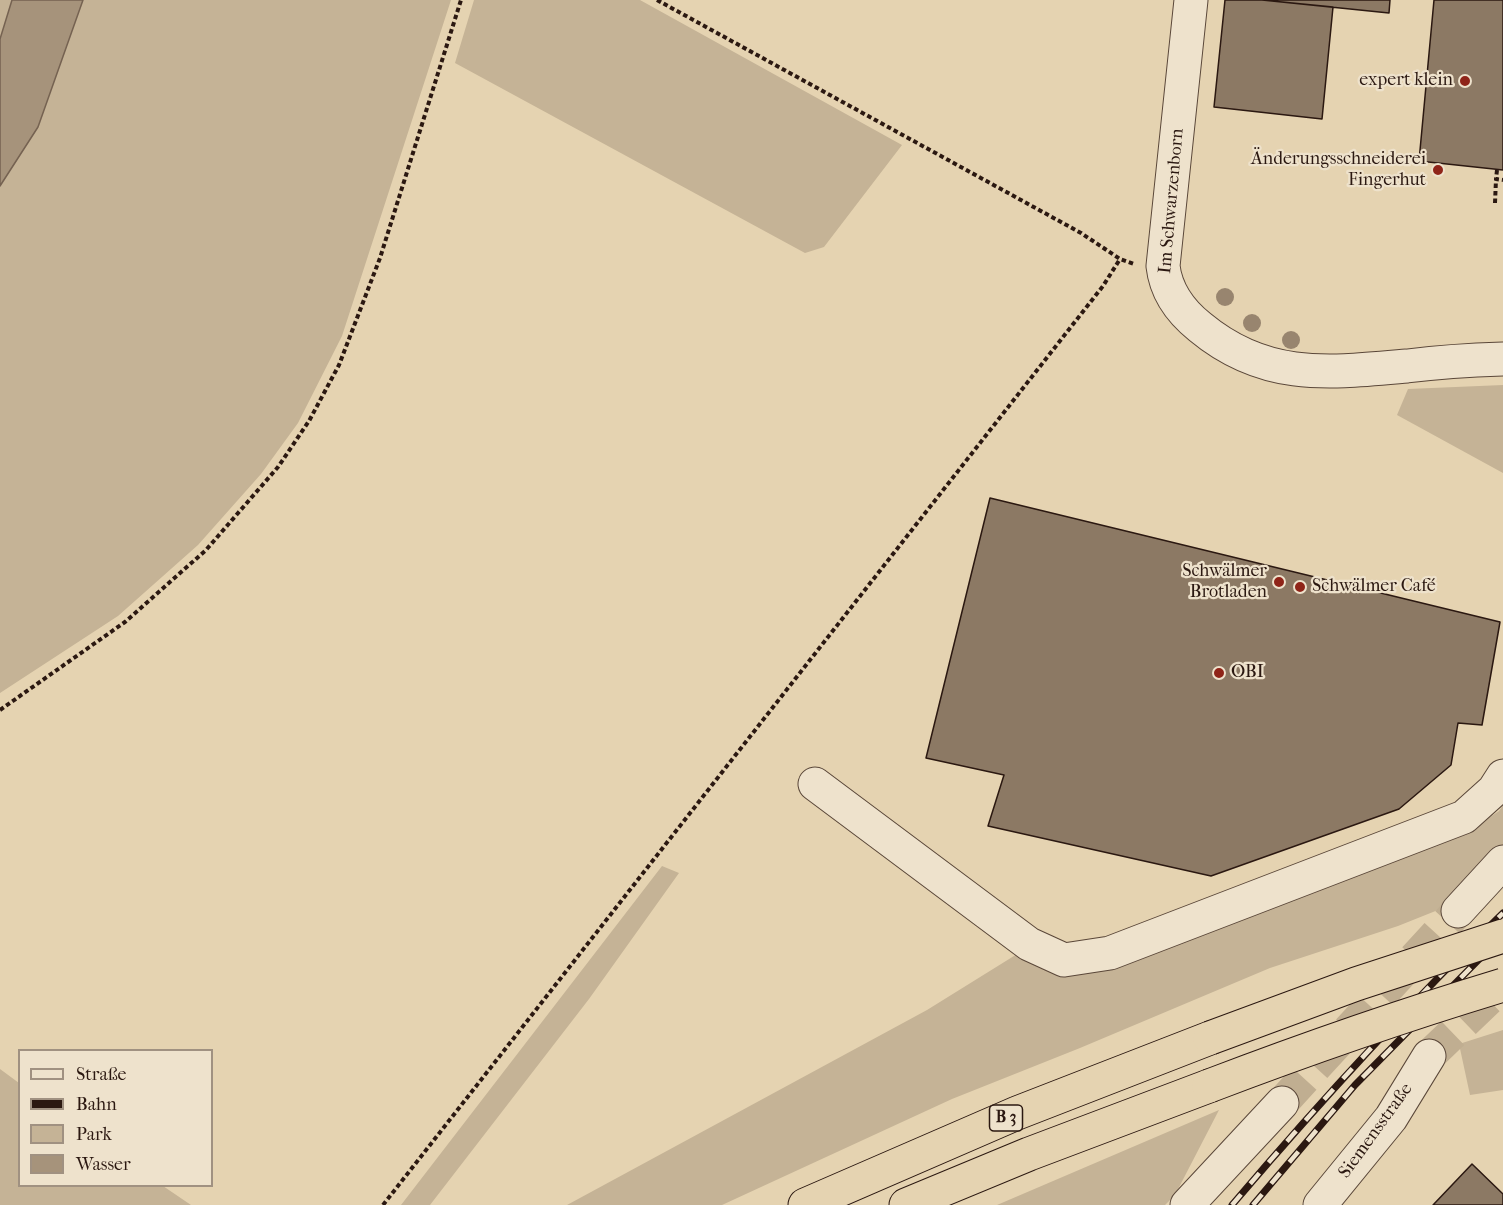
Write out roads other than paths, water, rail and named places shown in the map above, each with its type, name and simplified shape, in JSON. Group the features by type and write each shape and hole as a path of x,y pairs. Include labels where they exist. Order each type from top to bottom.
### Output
{"highway":[{"name":"B 3","path":"805,1205 1017,1113 1210,1038 1356,984 1503,936"},
{"name":"B 3","path":"906,1205 1029,1154 1319,1045 1503,985"}],"street":[{"name":"Im Schwarzenborn","path":"1191,0 1163,267 1165,282 1179,307 1216,340 1239,354 1274,366 1314,372 1503,359"},
{"path":"815,784 1029,944 1064,960 1110,953 1464,817 1494,790 1503,776"},
{"path":"1458,911 1503,862"},
{"name":"Siemensstraße","path":"1320,1205 1391,1118 1429,1056"},
{"path":"1187,1205 1282,1103"}],"water":[{"path":"12,0 83,0 38,127 0,186 0,39"}],"tunnel":[{"path":"1282,1103 1458,911"},
{"path":"1429,1056 1503,985"}],"railway":[{"path":"1232,1205 1364,1056 1503,913"},
{"path":"1253,1205 1355,1085 1503,935"}],"place":[{"name":"expert klein","path":"1465,81"},
{"name":"Änderungsschneiderei Fingerhut","path":"1438,170"},
{"name":"Schwälmer Brotladen","path":"1279,582"},
{"name":"Schwälmer Café","path":"1300,587"},
{"name":"OBI","path":"1219,673"}]}
